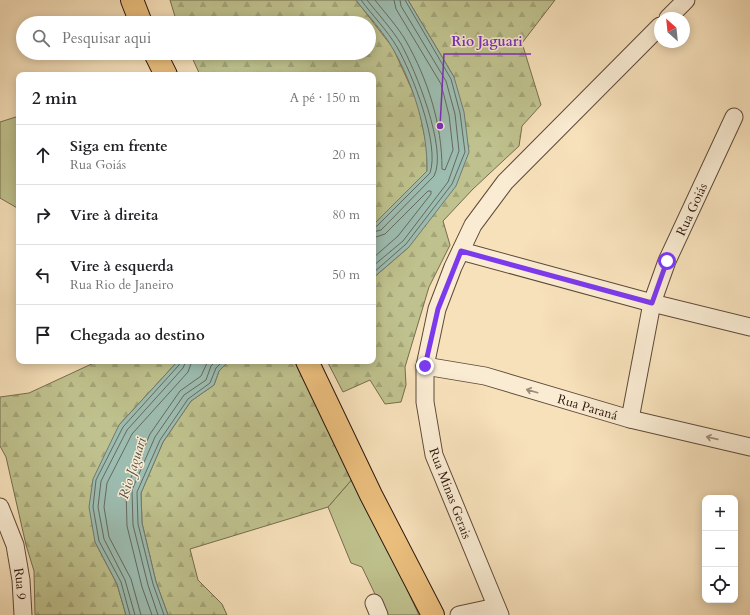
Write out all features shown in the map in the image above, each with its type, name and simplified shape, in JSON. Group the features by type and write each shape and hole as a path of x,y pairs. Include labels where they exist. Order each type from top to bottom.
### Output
{"main road":[{"path":"132,0 138,16"},
{"path":"158,60 164,72"},
{"path":"309,364 371,495 433,615"}],"street":[{"path":"674,12 686,0"},
{"name":"Rua Minas Gerais","path":"498,611 434,455 425,402 425,366 438,309 461,251 473,226 506,182 654,32"},
{"name":"Rua Goiás","path":"630,419 652,303 667,261 734,118"},
{"path":"461,251 652,303 750,327"},
{"name":"Rua Paraná","path":"425,366 485,376 630,419 750,447"},
{"name":"Rua 9","path":"0,507 15,544 21,580 23,615"},
{"path":"459,615 498,611"}],"green space":[{"path":"170,0 356,0 368,16 175,16"},
{"path":"408,0 555,0 522,43 541,105 522,126 519,146 473,189 443,221 450,245 429,287 405,367 406,385 401,402 385,404 370,380 343,392 329,364 376,364 376,275 409,247 454,77"},
{"path":"376,26 393,48 418,103 427,148 427,171 376,222 376,72 199,72 193,60 376,60"},
{"path":"16,117 16,207 0,198 0,122"},
{"path":"92,364 175,364 119,425 95,542 117,584 126,615 35,615 34,571 26,545 6,457 0,446 0,397 29,393"},
{"path":"226,364 301,364 354,477 328,507 190,549 198,580 222,604 227,615 168,615 156,582 142,523 141,493 163,442 191,401 214,385 219,371"},
{"path":"354,477 419,615 385,615 362,567 351,563 328,507"}],"water":[{"path":"356,0 408,0 454,77 464,112 469,152 456,186 409,247 376,275 376,222 427,171 427,156 418,108 407,77 389,42 376,25 376,16 369,16"},
{"path":"175,364 226,364 219,371 214,385 191,401 163,442 141,493 142,523 156,582 168,615 126,615 117,584 95,542 89,507 93,479 119,425"}],"place":[{"name":"Rio Jaguari","path":"440,126"}],"route":[{"path":"425,366 438,309 445,287 461,251 652,303 667,261"}]}
